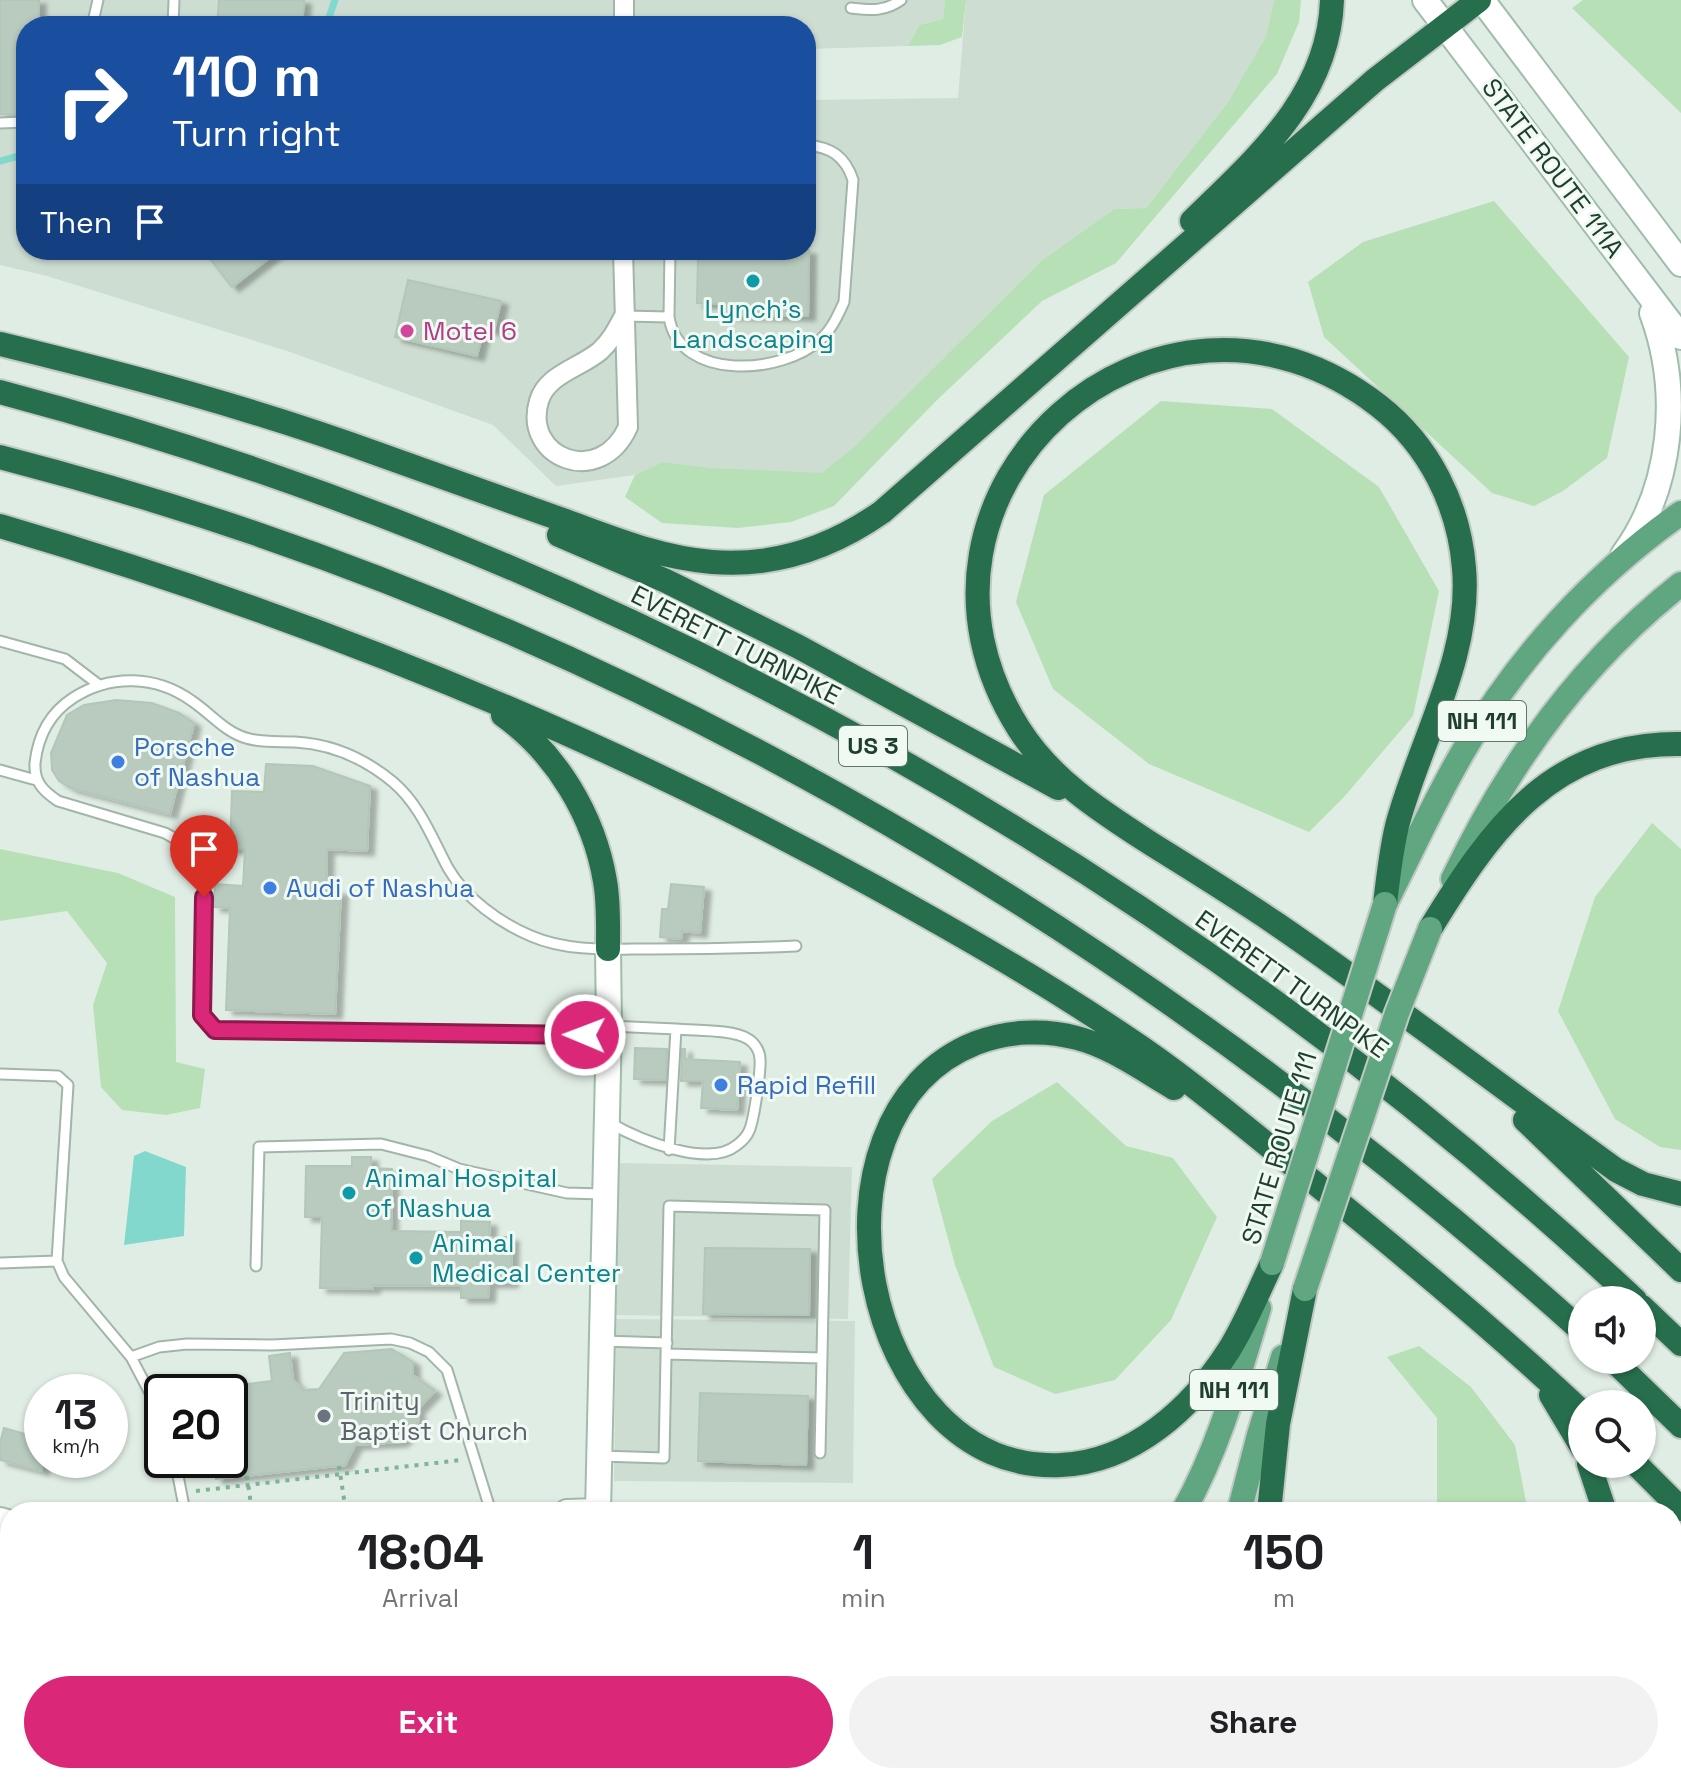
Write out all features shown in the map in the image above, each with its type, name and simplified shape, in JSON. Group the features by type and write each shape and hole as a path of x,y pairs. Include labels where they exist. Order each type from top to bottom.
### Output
{"highway":[{"path":"960,445 1276,137 1298,107 1314,75 1326,42 1332,0"},
{"path":"0,344 221,402 359,447 638,547 691,560 738,562 789,556 850,533 882,512 1375,80 1480,0"},
{"path":"1385,904 1397,827 1444,686 1462,621 1466,593 1460,537 1438,476 1402,427 1352,386 1296,360 1266,353 1215,350 1160,360 1111,378 1082,395 1055,417 1018,461 1001,492 986,535 979,581 980,618 992,673 1016,725 1064,783 1100,810 1252,908 1616,1170 1643,1184 1681,1194"},
{"name":"EVERETT TURNPIKE","path":"0,392 184,446 488,558 707,659 921,773 1126,899 1309,1028 1497,1177 1619,1286"},
{"path":"359,447 666,581 839,668 1100,810"},
{"name":"US 3","path":"0,457 212,519 437,601 658,701 857,806 1010,896 1212,1030 1416,1187 1568,1319"},
{"path":"0,526 285,620 468,692 654,773 920,912 1124,1036 1383,1237 1568,1399"},
{"path":"468,692 528,736 559,771 578,800 593,834 602,867 608,949"},
{"path":"1430,929 1491,838 1514,811 1541,788 1564,773 1606,754 1636,747 1681,744"},
{"path":"1385,1002 1511,1107 1681,1270"},
{"path":"1258,1138 1120,1056 1090,1042 1044,1032 982,1041 958,1051 926,1073 894,1114 879,1152 873,1184 870,1235 873,1271 895,1349 915,1388 931,1409 950,1427 981,1447 1019,1461 1057,1465 1096,1460 1121,1450 1157,1429 1181,1409 1230,1349 1272,1263"},
{"path":"1270,1502 1278,1424 1305,1289"},
{"path":"1656,1320 1681,1344"},
{"path":"1505,1341 1551,1395 1568,1424"},
{"path":"1627,1374 1681,1426"},
{"path":"1594,1478 1602,1502"},
{"path":"1650,1478 1674,1502"}],"main road":[{"name":"STATE ROUTE 111A","path":"1425,0 1681,337"},
{"name":"STATE ROUTE 111A","path":"1480,0 1681,264"},
{"path":"1617,564 1637,534 1652,503 1664,462 1671,400 1664,345 1647,302 1622,259"},
{"name":"STATE ROUTE 111","path":"1188,1502 1224,1424 1385,904 1449,775 1498,697 1564,616 1617,564 1681,513"},
{"name":"NH 111","path":"1242,1502 1266,1411 1305,1289 1397,1013 1430,929 1478,829 1519,760 1543,727 1596,663 1681,584"},
{"path":"598,1502 609,1030 608,949"}],"street":[{"path":"623,260 628,427 622,441 612,452 598,460 568,460 544,442 536,412 540,397 560,375 599,352 624,316"}],"lane":[{"path":"851,8 890,8 901,0"},
{"path":"670,260 671,331 694,354 725,365 751,367 778,363 820,339 837,319 844,302 853,180 848,165 837,154 825,146 816,146"},
{"path":"624,316 669,317"},
{"path":"0,641 65,659 99,685"},
{"path":"36,780 38,745 48,721 63,705 116,679 136,680 162,686 189,698 229,730 249,739 301,742 348,752 373,766 397,785 415,806 450,871 464,889 490,912 538,939 566,946 608,949 796,946"},
{"path":"0,770 36,780 45,792 58,801 165,833 188,846 205,868 202,1015 215,1030 676,1029 732,1034 747,1038 756,1045 760,1058 753,1119 748,1133 736,1146 723,1152 669,1150 635,1138 607,1122"},
{"path":"669,1150 676,1029"},
{"path":"0,1074 58,1076 68,1085 57,1261 64,1277 131,1357 144,1382"},
{"path":"256,1266 259,1147 381,1144 428,1156 459,1169 552,1190 606,1194"},
{"path":"600,1456 664,1458 669,1206 825,1210 820,1453"},
{"path":"0,1263 57,1261"},
{"path":"131,1357 159,1347 187,1344 272,1345 391,1339 410,1343 429,1352 447,1370 488,1502"},
{"path":"602,1341 666,1349 822,1358"},
{"path":"178,1478 183,1502"}],"path":[{"path":"210,1489 475,1458"},
{"path":"339,1466 344,1502"},
{"path":"247,1478 251,1502"}],"shaded area":[{"path":"0,0 945,0 943,19 919,25 908,46 816,49 816,16 16,16 16,260 816,260 816,100 958,98 966,0 1274,0 1266,36 1228,102 1146,208 1114,209 1041,261 855,446 822,474 663,462 635,475 556,486 493,425 290,352 47,276 0,265"},
{"path":"619,1163 852,1167 848,1319 616,1315"},
{"path":"616,1319 855,1321 853,1483 614,1481"}],"green space":[{"path":"945,0 966,0 962,37 940,45 908,46 919,25 943,19"},
{"path":"1274,0 1301,0 1299,22 1277,74 1116,263 1042,301 937,400 834,506 791,522 738,528 662,523 625,497 635,475 663,462 713,468 822,473 855,446 1041,261 1114,209 1146,208 1228,102 1266,36"},
{"path":"1583,0 1681,0 1681,113 1572,8"},
{"path":"1494,201 1629,357 1607,458 1563,491 1534,506 1492,493 1324,337 1308,282 1363,242"},
{"path":"1161,401 1272,409 1379,487 1439,591 1413,716 1344,797 1309,832 1149,764 1053,689 1016,602 1044,495"},
{"path":"1652,823 1681,849 1681,1150 1660,1147 1615,1119 1558,1011 1595,897"},
{"path":"0,849 118,873 175,897 176,1062 205,1069 200,1108 166,1115 122,1110 101,1087 93,1005 107,963 67,911 0,921"},
{"path":"1057,1082 1126,1146 1173,1158 1217,1217 1171,1320 1115,1380 1055,1394 994,1367 955,1265 932,1179 992,1121"},
{"path":"1419,1346 1471,1387 1515,1445 1526,1502 1437,1502 1437,1418 1387,1357"}],"water":[{"path":"145,1151 186,1167 184,1236 124,1245 134,1156"}],"building":[{"path":"0,0 39,0 38,16 16,16 16,115 0,114"},
{"path":"219,0 304,0 303,16 218,16"},
{"path":"211,260 267,260 232,287"},
{"name":"Lynch's Landscaping","path":"698,260 809,260 808,316 727,315 727,304 697,303"},
{"path":"408,280 501,301 494,331 484,328 477,356 395,337"},
{"name":"Porsche of Nashua","path":"116,700 152,703 179,713 194,723 170,814 71,788 59,781 52,770 51,753 67,715 84,705"},
{"name":"Audi of Nashua","path":"266,764 313,766 370,786 367,851 327,849 326,890 341,891 335,1014 226,1010 230,908 214,907 215,884 243,886 245,849 230,849 232,791 264,792"},
{"path":"671,884 704,887 700,933 682,931 681,939 660,937 662,909 668,909"},
{"path":"635,1048 667,1049 666,1080 634,1079"},
{"name":"Rapid Refill","path":"682,1049 685,1049 685,1059 740,1062 737,1110 701,1108 703,1081 681,1081"},
{"name":"Animal Medical Center","path":"352,1157 371,1157 371,1168 392,1169 391,1231 461,1232 461,1221 490,1222 489,1237 512,1237 511,1283 489,1283 488,1298 461,1298 461,1286 320,1288 322,1217 305,1217 306,1166 352,1166"},
{"path":"705,1248 810,1249 809,1315 703,1314"},
{"name":"Trinity Baptist Church","path":"392,1349 413,1362 413,1375 435,1391 417,1410 419,1421 401,1442 355,1445 345,1465 248,1476 248,1384 272,1381 269,1356 290,1353 293,1380 303,1390 319,1389 344,1353"},
{"path":"700,1393 808,1396 806,1465 698,1461"},
{"path":"4,1428 24,1434 24,1466 0,1460"}],"waterway":[{"path":"329,16 335,0"},
{"path":"0,161 16,157"}],"place":[{"name":"Lynch's Landscaping","path":"753,281"},
{"name":"Motel 6","path":"407,331"},
{"name":"Porsche of Nashua","path":"118,762"},
{"name":"Audi of Nashua","path":"270,888"},
{"name":"Rapid Refill","path":"721,1085"},
{"name":"Animal Hospital of Nashua","path":"349,1193"},
{"name":"Animal Medical Center","path":"416,1258"},
{"name":"Trinity Baptist Church","path":"324,1416"}],"route":[{"path":"204,897 202,1015 215,1030 585,1035"}]}
